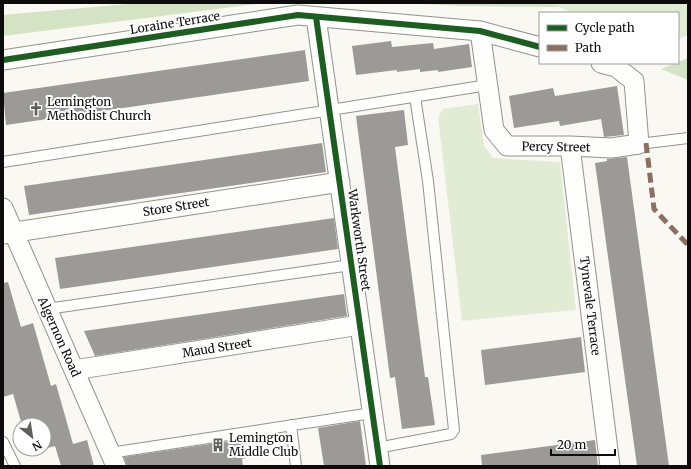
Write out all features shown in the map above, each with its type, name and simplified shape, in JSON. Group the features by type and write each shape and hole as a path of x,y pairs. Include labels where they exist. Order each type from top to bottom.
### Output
{"street":[{"name":"Loraine Terrace","path":"3,60 298,15 480,32 539,47"},
{"name":"Warkworth Street","path":"316,17 378,457"},
{"name":"Percy Street","path":"480,32 494,130 507,146 570,146 611,148 640,144"},
{"path":"609,65 634,81 640,144"},
{"name":"Tynevale Terrace","path":"570,146 610,466"},
{"name":"Store Street","path":"8,234 340,182"},
{"name":"Algernon Road","path":"3,208 8,234 47,309 113,459"},
{"name":"Maud Street","path":"74,370 360,325"}],"lane":[{"path":"3,162 488,85"},
{"path":"378,457 451,434 454,430 428,181 415,97"},
{"path":"640,144 688,138"},
{"path":"47,309 351,265"},
{"path":"113,459 291,425 372,413"},
{"path":"291,425 296,466"},
{"path":"3,442 6,453 15,466"}],"green space":[{"path":"139,3 264,3 3,36 3,15"},
{"path":"405,3 547,3 560,7 462,6"},
{"path":"547,3 688,3 688,35 679,39 679,12 569,12"},
{"path":"688,58 688,80 661,69 673,64 679,64 679,62"},
{"path":"478,104 484,146 493,158 560,162 576,310 462,321 438,117 443,109"}],"building":[{"path":"391,41 392,47 433,43 434,49 469,44 472,67 438,72 438,70 420,72 420,69 356,75 352,46"},
{"path":"305,50 309,81 6,125 3,93"},
{"path":"617,86 624,135 604,137 601,119 560,126 559,121 514,128 509,96 553,88 555,96"},
{"path":"404,110 408,145 395,147 425,377 428,377 435,425 402,429 395,377 390,378 356,116"},
{"path":"322,143 326,172 29,215 24,186"},
{"path":"627,157 669,466 637,466 595,163 607,161 607,159"},
{"path":"334,218 338,249 60,289 55,258"},
{"path":"8,282 21,327 33,323 51,386 56,384 73,444 87,440 94,466 61,466 55,446 52,447 52,417 20,417 13,394 3,397 3,283"},
{"path":"344,294 347,316 95,356 84,331"},
{"path":"581,337 585,372 485,385 481,350"},
{"path":"360,421 366,466 324,466 318,428"},
{"name":"Lemington Middle Club","path":"243,439 246,458 242,459 243,466 127,466 124,457"},
{"path":"595,440 598,466 482,466 481,455"}],"marked path":[{"path":"646,143 654,209 688,245"}],"cycle path":[{"path":"3,60 298,15 480,31 539,47"},
{"path":"316,17 380,466"}],"place":[{"name":"Lemington Methodist Church","path":"36,109"},
{"name":"Lemington Middle Club","path":"218,445"}]}
